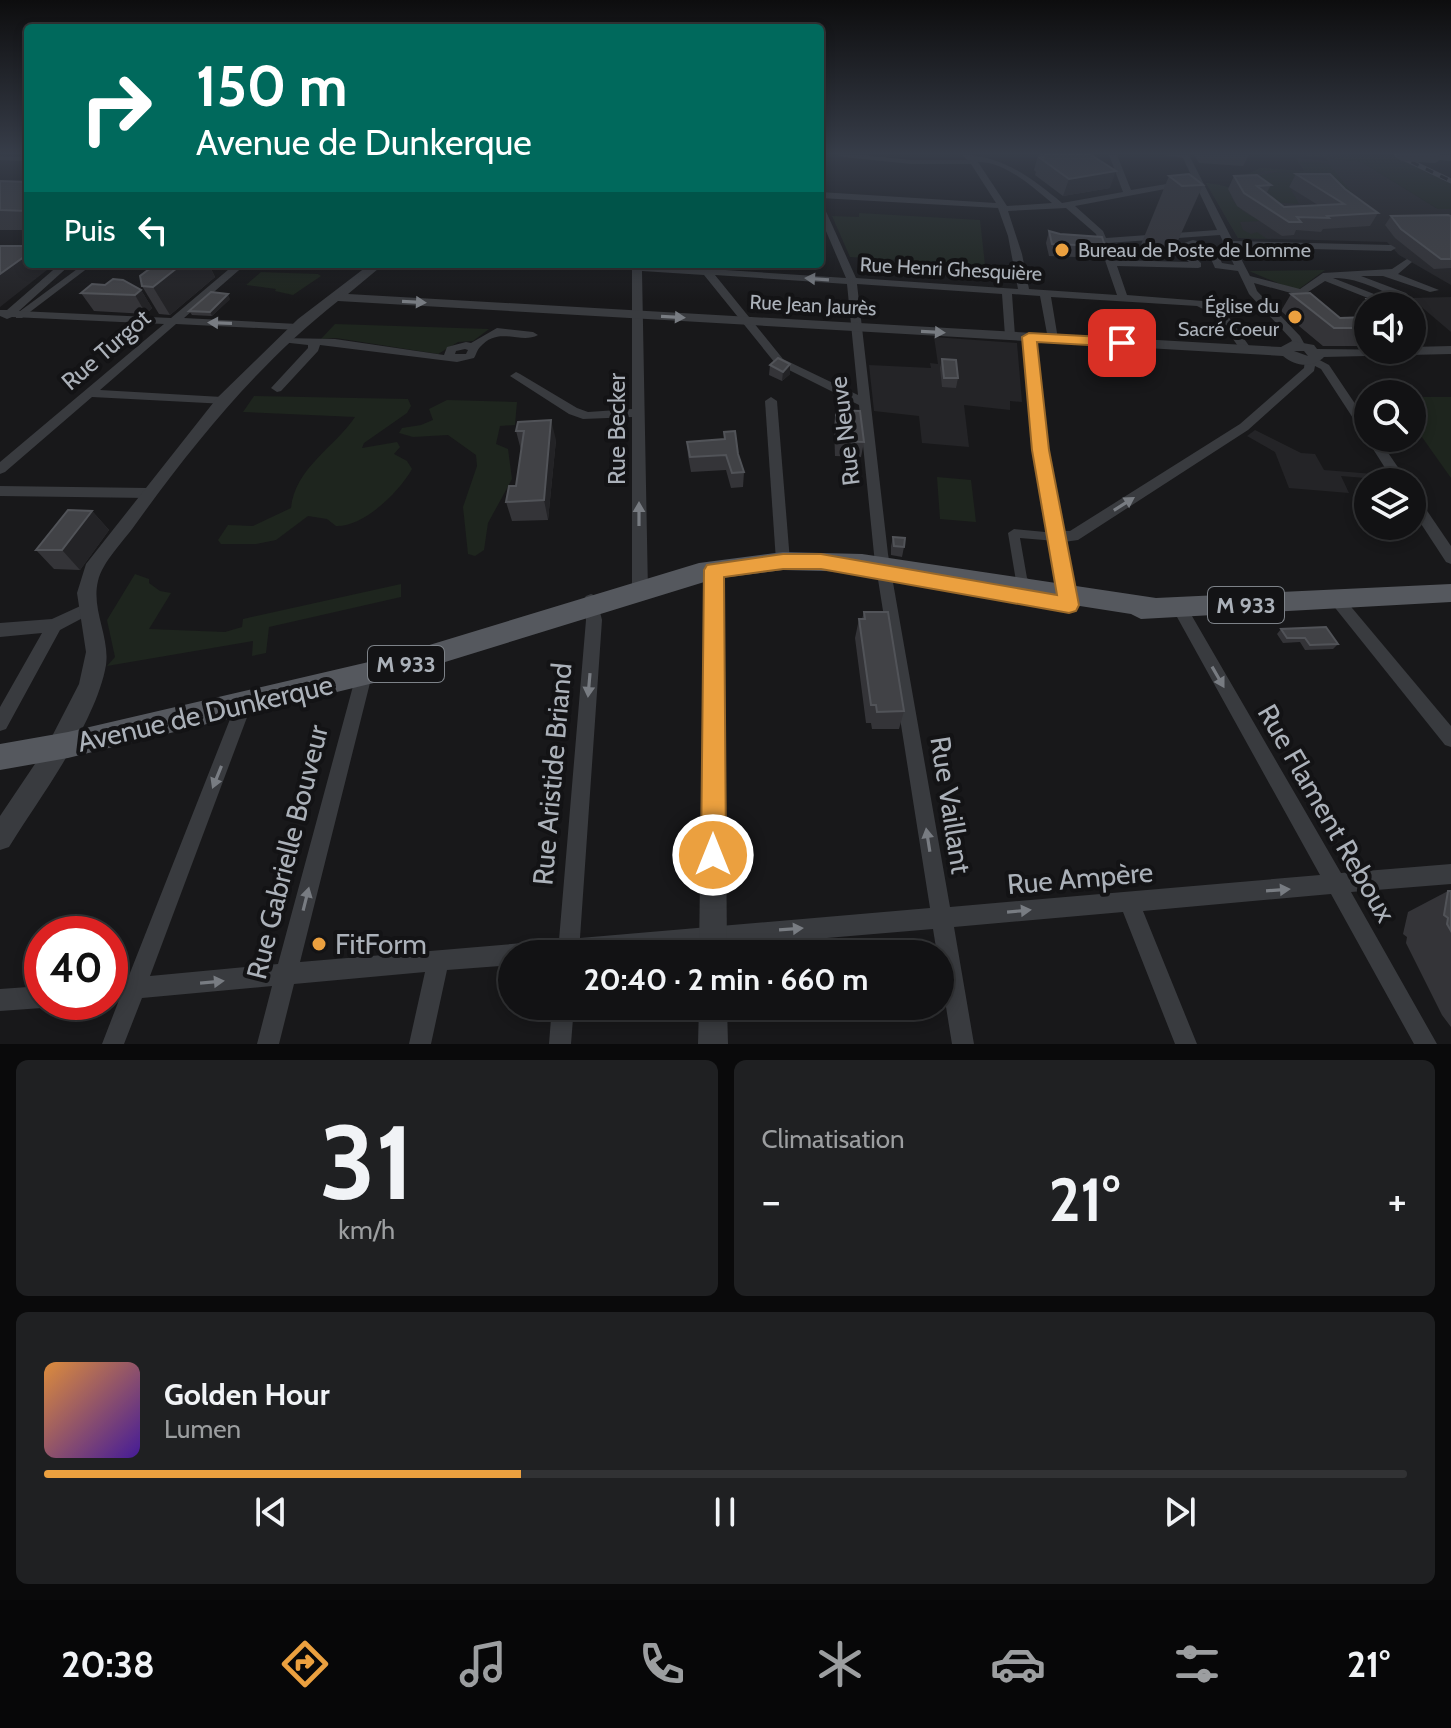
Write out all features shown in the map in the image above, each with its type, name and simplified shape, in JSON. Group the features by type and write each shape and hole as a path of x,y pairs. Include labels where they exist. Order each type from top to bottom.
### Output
{"main road":[{"name":"Avenue de Dunkerque","path":"0,757 56,748 364,675 500,636 640,588 714,570 783,561 884,570 1108,610 1451,593"}],"street":[{"path":"943,204 1004,208 1072,204"},
{"path":"1001,204 1017,245 1024,292"},
{"path":"1208,204 1253,292 1296,338 1293,349"},
{"path":"1065,205 1095,226 1104,241 1123,298"},
{"name":"Rue Neuve","path":"824,217 851,282 862,402 868,418 884,570"},
{"path":"1104,241 1222,232"},
{"path":"1198,265 1178,245 1193,243 1211,248 1218,266"},
{"path":"1228,244 1391,248"},
{"path":"1312,246 1333,268 1394,292"},
{"path":"1111,260 1218,266 1301,294 1333,268 1397,272 1407,262"},
{"path":"7,316 61,268"},
{"path":"7,316 83,268"},
{"name":"Rue Turgot","path":"0,469 236,268"},
{"path":"0,838 56,748 83,698 95,666 93,631 87,609 88,579 148,493 222,401 298,327 373,268"},
{"name":"Rue Becker","path":"637,268 640,588"},
{"path":"704,268 779,361 862,402"},
{"name":"Rue Henri Ghesquière","path":"704,268 851,282 1210,306 1228,321 1246,350"},
{"path":"1384,273 1434,290"},
{"path":"1323,277 1362,292"},
{"path":"1344,302 1357,290"},
{"path":"1007,291 1010,336"},
{"path":"1045,293 1053,339"},
{"name":"Rue Jean Jaurès","path":"336,297 1246,350 1293,349 1296,358 1312,361"},
{"path":"7,316 298,327"},
{"path":"285,340 332,341 412,356 453,359 449,356 451,349 462,345 472,347 497,331 533,335"},
{"path":"1029,337 1039,438 1068,601"},
{"path":"277,388 314,349 314,343"},
{"path":"1025,582 1022,581 1014,533 1073,536 1244,427 1312,361 1451,350"},
{"path":"1312,361 1322,364 1354,410"},
{"path":"516,376 573,411 587,416 639,413"},
{"path":"88,393 222,401"},
{"path":"771,401 783,561"},
{"path":"0,491 148,493"},
{"path":"1426,520 1451,558"},
{"path":"713,940 714,570"},
{"name":"Rue Vaillant","path":"884,570 963,1044"},
{"path":"1337,600 1451,739"},
{"name":"Rue Aristide Briand","path":"569,940 592,604"},
{"name":"Rue Flament Reboux","path":"1180,608 1426,1044"},
{"path":"0,630 54,625 87,609"},
{"path":"0,723 54,625"},
{"name":"Rue Gabrielle Bouveur","path":"268,1044 364,675"},
{"path":"113,1044 244,704"},
{"name":"Rue Ampère","path":"754,940 941,917 1451,874"},
{"path":"1129,902 1186,1044"},
{"name":"Rue Ampère","path":"128,988 498,955"},
{"path":"420,1044 438,961"},
{"path":"0,1000 24,998"},
{"path":"560,1044 562,1020"},
{"path":"713,1020 713,1044"}],"shaded area":[{"path":"1218,204 1429,204 1438,209 1451,209 1451,285 1399,255 1387,242 1238,238"},
{"path":"1218,204 1235,204 1261,221 1240,222 1243,230 1251,234 1257,232 1267,239 1238,238"},
{"path":"1429,204 1451,204 1451,209 1438,209"},
{"path":"859,213 980,220 985,265 850,257 832,216 859,217"},
{"path":"1325,270 1294,290 1249,271"},
{"path":"261,272 321,276 293,295 246,285"},
{"path":"1451,297 1451,332 1426,311 1426,298"},
{"path":"335,324 489,329 473,341 458,342 438,354 336,338 321,339"},
{"path":"934,337 1017,343 1022,402 1010,401 1010,410 964,405 969,447 922,443 919,416 874,411 869,365 931,368 930,363 938,364"},
{"path":"254,396 408,399 411,406 407,413 364,443 362,448 397,442 400,447 394,454 407,461 412,469 390,497 358,521 336,526 327,519 308,516 276,540 256,544 221,544 218,540 228,525 253,526 291,508 294,494 307,470 355,417 243,412"},
{"path":"1426,397 1451,397 1451,478 1426,443"},
{"path":"447,400 517,402 515,425 500,426 496,444 508,449 512,479 488,523 484,550 475,556 468,554 463,507 477,466 476,455 448,435 413,437 399,433 402,428 433,420 429,409"},
{"path":"1255,430 1301,453 1315,454 1324,470 1354,472 1354,477 1341,476 1349,493 1289,488 1275,452 1247,436"},
{"path":"937,477 971,480 976,522 940,519"},
{"path":"135,574 149,579 149,583 160,591 171,593 149,629 225,632 242,627 243,619 401,584 401,597 269,627 266,653 252,656 253,641 107,666 115,657 107,620"}],"building":[{"path":"0,204 24,204 24,211 0,210"},
{"path":"1261,204 1280,204 1284,207 1365,204 1378,213 1327,216 1329,218 1297,217 1301,222 1289,222"},
{"path":"1391,216 1451,216 1451,259 1441,259 1401,229"},
{"path":"1049,231 1102,237 1105,246 1052,244"},
{"path":"0,246 24,246 24,257 0,274"},
{"path":"151,268 177,268 153,287 142,286 140,276"},
{"path":"113,279 123,280 141,290 135,295 81,293 92,284 105,285"},
{"path":"211,292 228,294 210,312 189,311"},
{"path":"1310,293 1340,318 1354,318 1354,328 1334,328 1291,294"},
{"path":"778,358 790,364 783,372 770,365"},
{"path":"942,359 956,360 958,378 944,378"},
{"path":"836,410 860,411 864,442 837,441"},
{"path":"551,420 544,500 506,502 509,486 516,486 524,431 516,431 518,422"},
{"path":"735,431 744,472 732,473 726,455 690,457 687,442 725,439 724,432"},
{"path":"68,510 92,511 62,550 36,550"},
{"path":"893,537 905,538 904,547 894,546"},
{"path":"864,612 888,612 904,711 877,712 876,705 871,705 859,619 865,619"},
{"path":"1326,627 1338,644 1310,645 1305,638 1287,638 1281,629"},
{"path":"1448,891 1451,891 1451,931 1448,918 1444,915"}],"place":[{"name":"Bureau de Poste de Lomme","path":"1062,250"},
{"name":"Église du Sacré Coeur","path":"1295,317"},
{"name":"FitForm","path":"319,944"}],"route":[{"path":"713,855 714,570 783,561 821,562 1069,605 1041,450 1029,337 1122,343"}]}
